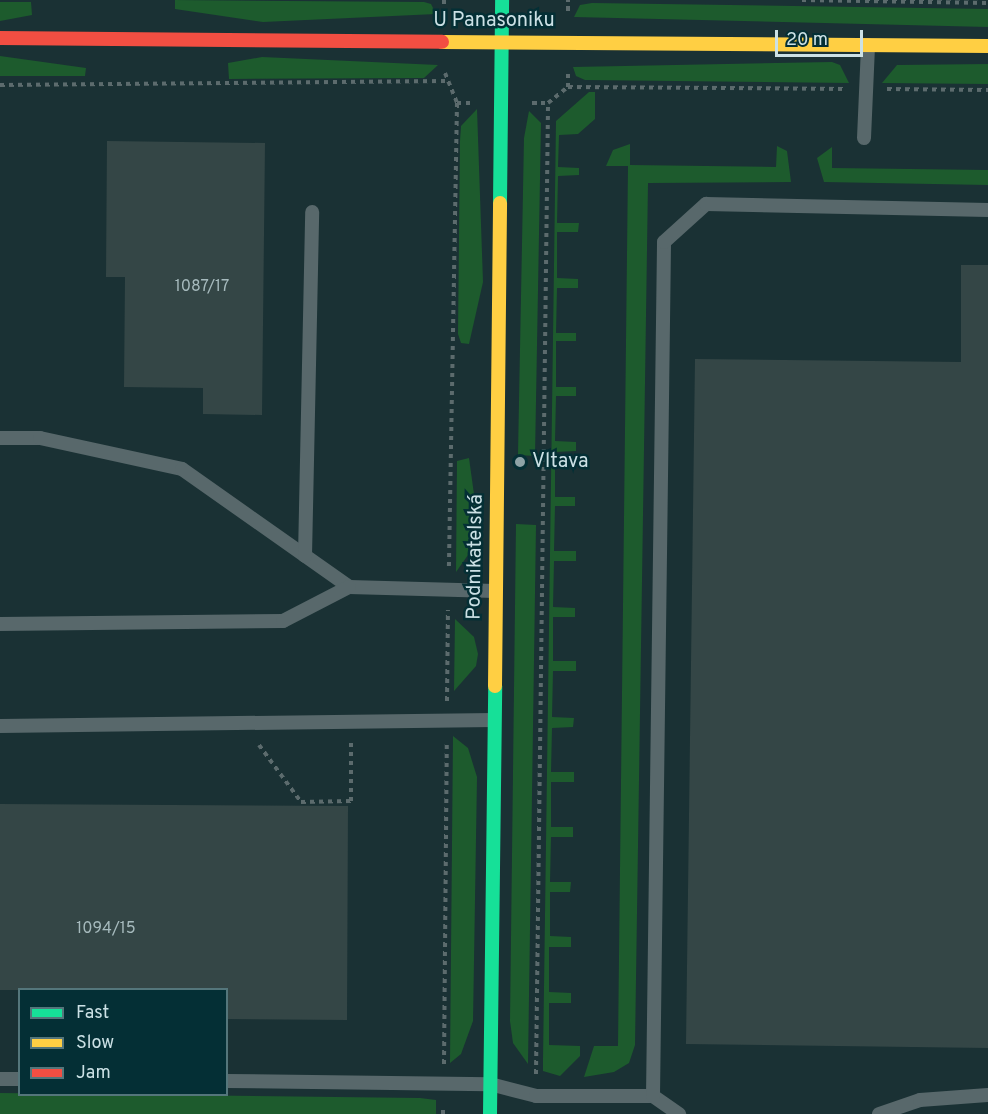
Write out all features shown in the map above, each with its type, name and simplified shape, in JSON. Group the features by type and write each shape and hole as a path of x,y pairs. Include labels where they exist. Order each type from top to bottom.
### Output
{"street":[{"name":"Podnikatelská","path":"490,1114 502,0"},
{"name":"U Panasoniku","path":"0,38 501,40 988,46"}],"lane":[{"path":"864,138 868,45"},
{"path":"653,1096 664,242 706,204 988,210"},
{"path":"305,555 312,212"},
{"path":"0,438 40,438 182,469 350,586"},
{"path":"0,624 283,621 350,586 495,591"},
{"path":"0,726 494,720"},
{"path":"0,1079 18,1079"},
{"path":"228,1082 490,1084 536,1096 653,1096 679,1114"},
{"path":"879,1114 920,1100 988,1095"}],"path":[{"path":"802,0 988,3"},
{"path":"0,85 445,81 457,104"},
{"path":"568,87 988,90"},
{"path":"536,1096 548,103"},
{"path":"242,723 301,802 351,801 351,722"}],"green space":[{"path":"175,0 424,2 431,4 436,14 263,22 175,9"},
{"path":"0,2 31,2 32,15 0,21"},
{"path":"592,3 988,9 988,27 574,17 580,5"},
{"path":"0,56 86,68 85,76 0,76"},
{"path":"262,57 438,65 424,78 229,79 228,63"},
{"path":"832,62 840,65 849,83 585,80 576,76 573,67"},
{"path":"988,64 988,84 882,83 897,65"},
{"path":"589,92 595,92 595,119 578,134 559,135 558,167 579,168 579,175 558,176 557,223 579,223 578,232 557,232 557,278 578,279 578,288 557,288 556,333 576,333 576,341 556,341 556,387 576,387 576,396 556,396 555,441 576,442 576,451 555,452 555,497 575,497 575,506 555,506 554,551 576,551 576,561 554,561 553,607 575,608 575,617 553,617 553,661 576,661 576,671 553,671 552,717 574,718 573,727 552,728 551,772 574,772 574,782 551,782 551,827 573,827 573,837 551,837 550,882 571,882 570,892 550,892 550,936 571,937 571,947 549,947 549,992 571,993 571,1003 549,1003 549,1045 580,1046 580,1056 560,1076 543,1071 556,121"},
{"path":"477,109 483,282 469,344 461,343 458,334 460,141 461,126"},
{"path":"529,111 541,123 535,456 518,455 524,138"},
{"path":"630,144 630,165 776,167 777,146 787,151 791,182 648,183 635,1045 629,1063 614,1072 584,1077 594,1046 618,1046 628,166 606,166 613,150"},
{"path":"832,147 832,168 988,170 988,185 824,182 817,158"},
{"path":"469,458 480,538 456,572 457,461"},
{"path":"516,524 536,525 528,1064 513,1043 510,1021"},
{"path":"455,619 474,637 478,654 476,666 454,691"},
{"path":"453,736 468,748 477,777 473,1021 461,1054 450,1063"},
{"path":"0,1093 18,1093 18,1096 228,1096 436,1100 436,1114 0,1114"}],"building":[{"path":"107,141 265,143 262,415 203,414 203,388 124,387 125,277 106,277"},
{"path":"961,265 988,265 988,1048 686,1044 695,359 961,362"},
{"path":"0,804 348,806 347,1020 228,1019 228,988 18,988 18,990 0,990"}],"traffic: fast":[{"path":"500,203 502,0"},
{"path":"490,1114 495,686"}],"traffic: slow":[{"path":"442,42 988,46"},
{"path":"495,686 500,203"}],"traffic: jam":[{"path":"0,38 442,42"}],"place":[{"name":"Vltava","path":"520,462"}]}
